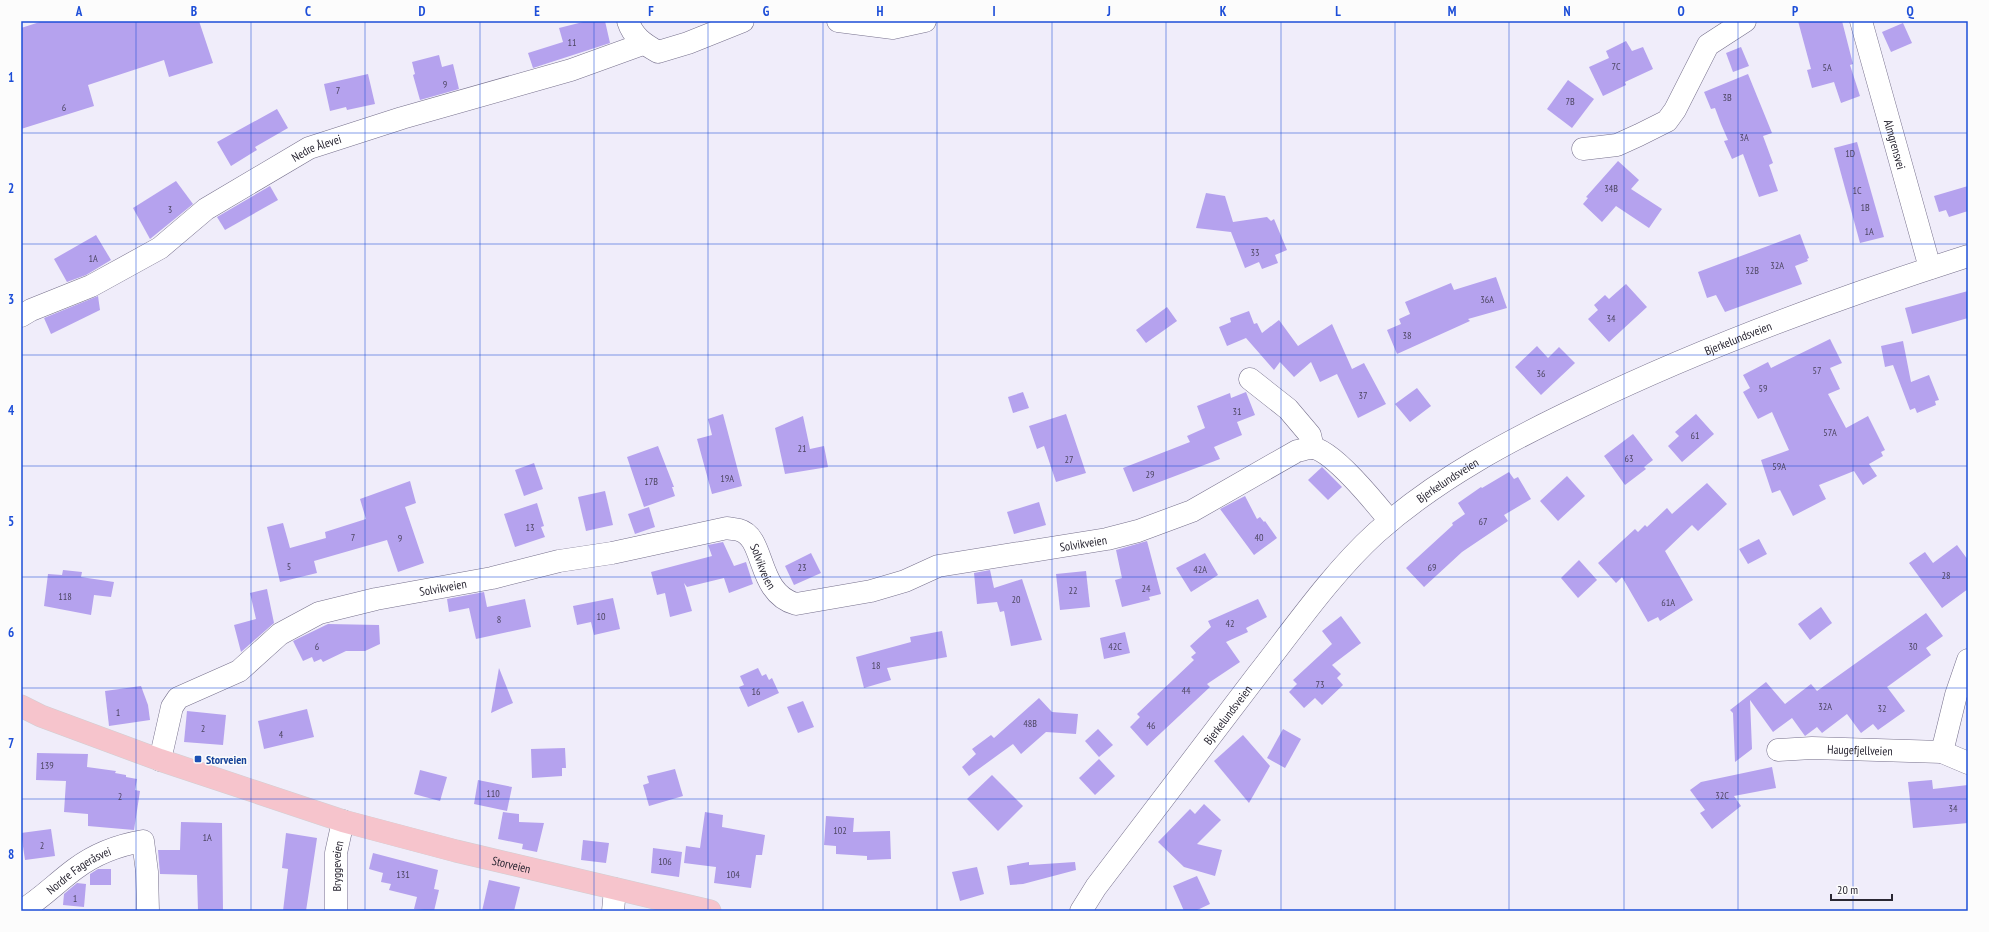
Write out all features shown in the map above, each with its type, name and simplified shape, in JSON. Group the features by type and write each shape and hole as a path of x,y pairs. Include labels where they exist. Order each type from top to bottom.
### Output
{"main road":[{"name":"Storveien","path":"21,706 41,716 160,760 343,821 456,851 710,911"}],"street":[{"path":"628,21 631,30 643,44 658,52 688,43 743,21"},
{"path":"838,21 894,28 925,21"},
{"path":"1583,149 1617,145 1639,136 1667,121 1676,110 1708,45 1745,21"},
{"name":"Almgrensvei","path":"1861,21 1930,268"},
{"name":"Nedre Ålevei","path":"21,316 31,310 91,286 160,248 206,209 309,148 402,118 571,70 643,44"},
{"name":"Bjerkelundsveien","path":"1081,911 1101,880 1301,618 1373,536 1434,486 1528,432 1630,383 1709,348 1930,268 1968,256"},
{"path":"1250,379 1288,409 1310,435 1313,448 1324,452 1343,468 1390,521"},
{"name":"Solvikveien","path":"160,760 172,707 178,698 239,671 280,634 318,613 376,599 492,578 559,561 612,553 727,528 741,530 750,537 768,581 776,593 785,601 796,604 823,600 871,591 905,581 938,566 1107,539 1138,531 1192,510 1297,451 1313,448"},
{"path":"1942,752 1956,695 1968,660"},
{"name":"Haugefjellveien","path":"1778,750 1812,748 1942,752 1968,763"},
{"name":"Bryggeveien","path":"336,911 336,853 343,821"},
{"name":"Nordre Fageråsvei","path":"21,911 38,900 81,865 114,847 143,841 147,872 148,911"},
{"path":"613,911 615,889"}],"building":[{"path":"43,21 199,21 213,63 169,77 164,60 88,85 94,106 21,129 21,28"},
{"path":"587,21 605,21 610,43 533,68 528,53 563,42 559,28"},
{"path":"1798,21 1842,21 1853,64 1850,65 1860,96 1841,103 1834,82 1812,88 1807,70 1811,69"},
{"path":"1903,23 1912,43 1891,52 1882,32"},
{"path":"1626,41 1632,51 1643,47 1653,69 1625,82 1626,85 1603,96 1589,67 1609,58 1606,51"},
{"path":"1741,47 1749,66 1733,72 1726,53"},
{"path":"439,55 442,67 453,64 459,89 420,100 413,75 415,74 412,62"},
{"path":"368,74 375,104 347,110 346,107 330,111 324,84"},
{"path":"1748,74 1772,133 1763,136 1773,163 1769,165 1778,191 1759,197 1743,154 1732,159 1724,141 1728,140 1715,108 1711,109 1704,92"},
{"path":"1568,80 1594,99 1572,128 1547,109"},
{"path":"277,109 288,128 255,147 257,150 231,166 217,142"},
{"path":"1857,142 1884,237 1860,243 1834,148"},
{"path":"1618,161 1639,180 1631,189 1662,209 1649,228 1616,206 1602,222 1583,204 1588,198 1586,197"},
{"path":"176,181 193,204 150,239 133,208"},
{"path":"270,186 278,200 225,230 217,217"},
{"path":"1968,186 1968,211 1949,217 1946,210 1939,212 1934,196"},
{"path":"1206,193 1225,196 1233,222 1267,217 1271,221 1274,219 1287,250 1275,255 1278,263 1262,269 1259,262 1245,268 1231,232 1196,228"},
{"path":"1800,234 1809,258 1807,259 1808,261 1795,266 1802,284 1725,312 1716,295 1707,298 1698,272"},
{"path":"96,235 111,260 86,275 67,282 54,259"},
{"path":"1496,277 1507,308 1468,319 1470,321 1397,354 1387,330 1401,324 1399,319 1410,314 1405,302 1451,283 1454,290"},
{"path":"1626,284 1647,307 1609,342 1588,319 1598,310 1594,305 1605,295 1609,299"},
{"path":"1968,291 1968,318 1912,334 1905,308"},
{"path":"98,296 100,310 51,334 44,318"},
{"path":"1167,307 1177,321 1146,343 1136,330"},
{"path":"1249,311 1254,324 1257,323 1262,333 1279,320 1298,346 1332,324 1352,369 1364,363 1386,404 1358,418 1337,374 1320,382 1311,362 1294,377 1280,362 1274,370 1246,338 1227,346 1219,327 1231,322 1230,318"},
{"path":"1830,339 1842,363 1830,368 1840,389 1828,394 1846,428 1868,416 1885,450 1881,452 1883,456 1869,464 1877,476 1863,485 1854,471 1819,485 1826,499 1793,516 1780,490 1772,493 1761,460 1789,450 1772,412 1758,419 1743,392 1750,388 1743,375 1768,362 1771,368"},
{"path":"1903,341 1911,382 1929,375 1939,400 1935,401 1936,405 1917,413 1915,408 1910,410 1893,365 1885,367 1881,346"},
{"path":"1537,346 1548,358 1559,347 1575,363 1541,395 1515,367"},
{"path":"1417,388 1431,406 1410,422 1395,404"},
{"path":"1023,392 1029,408 1013,413 1008,397"},
{"path":"1246,392 1255,415 1237,422 1242,435 1214,447 1220,459 1133,492 1123,468 1190,442 1187,436 1205,428 1197,406 1230,393 1231,398"},
{"path":"723,414 742,486 712,494 697,439 712,435 708,419"},
{"path":"1066,414 1086,473 1056,482 1044,446 1037,449 1029,426"},
{"path":"1696,414 1714,434 1682,462 1668,446 1679,436 1675,432"},
{"path":"803,416 810,449 824,446 828,467 785,474 775,428"},
{"path":"1633,434 1653,460 1644,467 1646,469 1625,485 1604,456"},
{"path":"658,446 674,487 672,487 675,496 644,507 627,457"},
{"path":"534,463 543,489 524,496 515,470"},
{"path":"1322,467 1342,487 1328,500 1308,480"},
{"path":"1509,472 1514,479 1518,477 1531,499 1504,515 1508,521 1462,552 1424,587 1406,568 1453,525 1452,523 1465,514 1458,503 1481,487 1482,488"},
{"path":"1567,476 1585,496 1558,521 1540,501"},
{"path":"410,481 416,503 405,507 424,563 398,572 387,540 314,561 317,573 280,582 267,527 283,523 290,548 326,538 325,532 366,519 360,499"},
{"path":"1707,483 1727,504 1698,531 1692,525 1665,551 1693,600 1660,621 1658,617 1648,622 1622,577 1616,583 1598,563 1635,529 1638,532 1645,525 1647,527 1667,508 1672,514"},
{"path":"605,491 613,525 586,531 578,497"},
{"path":"1245,496 1257,519 1260,517 1264,522 1265,521 1277,538 1254,555 1220,509"},
{"path":"1039,502 1046,525 1014,534 1007,512"},
{"path":"537,503 544,526 541,527 545,537 515,547 504,514"},
{"path":"649,507 655,527 635,534 628,514"},
{"path":"1759,539 1767,554 1748,564 1739,549"},
{"path":"1147,541 1161,594 1149,597 1150,600 1122,607 1115,580 1122,578 1116,550"},
{"path":"723,542 734,566 746,562 753,584 729,593 724,578 687,587 684,583 692,611 670,617 665,593 657,595 651,572 712,556 708,545"},
{"path":"1957,545 1968,560 1968,589 1942,608 1909,563 1925,552 1933,563"},
{"path":"811,553 821,573 794,585 785,566"},
{"path":"1205,553 1218,575 1191,592 1176,568"},
{"path":"1579,560 1597,580 1578,598 1561,578"},
{"path":"63,570 82,572 81,577 114,582 111,597 94,595 91,615 44,606 48,574 62,575"},
{"path":"990,570 994,588 1022,579 1042,640 1011,646 1004,611 1000,612 997,602 977,604 974,573"},
{"path":"1086,571 1090,607 1060,610 1056,574"},
{"path":"267,589 274,623 241,652 234,625 256,619 250,593"},
{"path":"484,592 487,607 525,599 531,627 476,639 469,608 449,612 447,599"},
{"path":"613,598 620,629 594,635 591,622 577,625 573,606"},
{"path":"1258,599 1267,617 1246,628 1248,632 1226,642 1240,662 1207,684 1210,687 1147,746 1130,727 1140,717 1137,714 1194,660 1191,657 1196,653 1190,646 1211,627 1208,621"},
{"path":"1821,607 1832,623 1810,640 1798,624"},
{"path":"1926,613 1943,636 1926,648 1931,655 1887,687 1905,711 1878,730 1873,724 1861,733 1847,714 1822,733 1817,727 1805,736 1792,718 1773,732 1750,700 1752,749 1735,762 1733,713 1730,710 1766,682 1785,704 1811,684 1817,691"},
{"path":"1341,616 1361,643 1332,665 1341,674 1337,678 1343,685 1322,705 1315,698 1304,708 1289,692 1297,684 1293,680 1332,644 1322,631"},
{"path":"328,624 379,625 380,644 365,651 346,651 323,662 321,659 314,662 312,657 303,661 293,641"},
{"path":"942,631 947,657 887,668 891,680 864,688 856,657 911,642 910,637"},
{"path":"1125,632 1130,653 1104,659 1100,638"},
{"path":"499,668 513,703 491,713"},
{"path":"758,668 762,676 766,674 769,680 772,678 779,693 748,707 739,687 744,685 740,676"},
{"path":"141,686 148,705 150,720 109,726 105,691"},
{"path":"1039,698 1052,712 1078,714 1076,734 1046,732 1021,754 1013,744 969,776 962,767 976,754 972,749 991,735 994,738"},
{"path":"803,701 814,727 798,733 787,707"},
{"path":"307,709 314,737 264,749 258,721"},
{"path":"187,711 226,715 223,745 184,742"},
{"path":"1098,729 1113,745 1099,757 1085,741"},
{"path":"1283,729 1301,739 1285,768 1267,758"},
{"path":"1243,735 1270,766 1249,803 1214,761"},
{"path":"565,748 566,768 562,768 562,776 532,778 531,749"},
{"path":"37,753 88,754 87,767 116,771 115,773 137,779 135,790 140,791 134,830 88,826 88,814 64,812 66,781 36,780"},
{"path":"1099,759 1115,776 1095,795 1079,778"},
{"path":"1772,767 1776,788 1734,796 1741,806 1712,829 1700,813 1705,810 1690,790 1701,782"},
{"path":"675,769 683,796 649,806 643,785 649,783 647,776"},
{"path":"420,770 447,777 440,801 414,794"},
{"path":"992,775 1023,806 998,831 967,799"},
{"path":"478,780 512,787 507,811 474,804"},
{"path":"1932,780 1933,789 1968,785 1968,823 1913,828 1908,782"},
{"path":"1204,804 1221,820 1197,844 1222,850 1215,876 1184,867 1158,842 1190,809 1195,814"},
{"path":"503,812 519,814 519,822 544,823 537,852 522,849 523,844 498,839"},
{"path":"705,812 723,815 722,827 765,835 762,855 756,855 751,888 714,883 716,867 684,863 686,846 700,848"},
{"path":"826,816 854,818 853,832 890,831 891,859 867,860 867,856 836,854 836,846 824,845"},
{"path":"181,822 222,823 223,911 198,911 197,875 160,874 158,850 180,850"},
{"path":"51,829 55,856 25,860 21,833"},
{"path":"286,833 317,838 306,911 283,911 288,869 282,868"},
{"path":"583,840 609,843 606,863 581,860"},
{"path":"653,848 682,852 679,877 651,873"},
{"path":"373,853 438,870 434,889 439,890 434,911 414,909 417,897 389,890 391,884 381,882 383,873 369,869"},
{"path":"1029,862 1029,865 1075,862 1076,870 1023,884 1010,885 1007,866"},
{"path":"977,867 984,894 960,901 952,872"},
{"path":"98,869 111,869 111,885 90,885 90,874"},
{"path":"1197,876 1210,904 1195,911 1184,911 1173,886"},
{"path":"489,880 520,887 514,911 482,911"},
{"path":"77,883 86,884 84,907 63,905 64,894"}],"place":[{"name":"Storveien","path":"198,759"}]}
